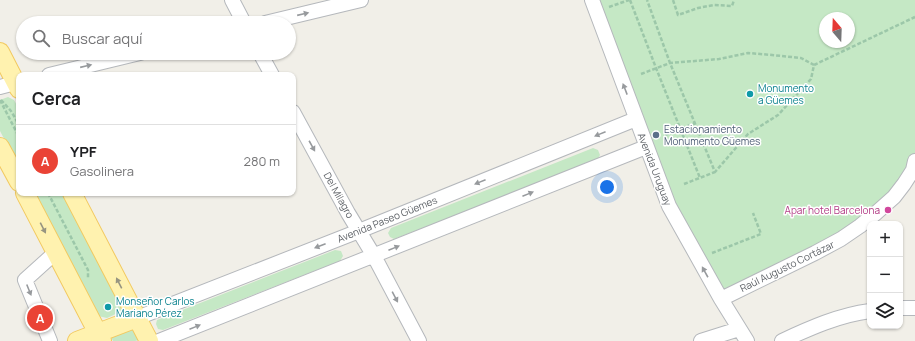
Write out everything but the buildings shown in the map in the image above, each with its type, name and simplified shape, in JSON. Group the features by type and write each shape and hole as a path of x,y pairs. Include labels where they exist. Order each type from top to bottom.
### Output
{"main road":[{"path":"0,52 14,85"},
{"path":"0,147 16,176"},
{"path":"27,196 100,337"},
{"path":"74,196 149,341"},
{"path":"77,341 100,337 137,318"}],"street":[{"path":"232,0 240,16"},
{"path":"294,16 361,0"},
{"name":"Avenida Uruguay","path":"592,0 646,147 672,211 721,299 743,335"},
{"path":"61,72 111,60"},
{"path":"264,60 270,72"},
{"name":"Del Milagro","path":"296,118 348,213 374,256 419,341"},
{"name":"Avenida Paseo Güemes","path":"137,318 359,231 636,119"},
{"path":"159,341 646,147"},
{"name":"Raúl Augusto Cortázar","path":"721,299 815,254 841,239 876,213 894,196 914,170"},
{"path":"50,341 25,280 56,252"},
{"path":"903,308 915,308"},
{"path":"782,341 824,323 867,312"},
{"path":"700,341 743,335"}],"path":[{"path":"609,7 630,0 700,178"},
{"path":"647,0 670,63 715,172"},
{"path":"673,0 678,15 698,8 714,5 732,6 734,0"},
{"path":"814,65 915,17"},
{"path":"641,74 670,63 719,59 748,53 801,58 814,65"},
{"path":"684,184 715,172 748,134 778,115 807,84 811,78 814,65"},
{"path":"0,99 11,111 16,120"},
{"path":"0,99 16,131"},
{"path":"665,135 694,123"},
{"path":"50,196 88,270 88,285"},
{"path":"712,253 761,234 753,213"}],"green space":[{"name":"Monumento a Güemes","path":"592,0 915,0 915,161 876,213 721,299 671,211"},
{"path":"8,97 14,100 16,104 16,161 0,131 0,100"},
{"path":"593,148 598,150 600,155 597,161 394,239 390,237 388,233 391,228"},
{"path":"35,196 65,196 123,306 120,312 107,318 98,316"},
{"path":"335,250 341,251 343,256 340,261 163,330 158,329 156,324 157,320"},
{"path":"134,328 139,340 113,341 111,337"}],"place":[{"name":"Monumento a Güemes","path":"750,94"},
{"name":"Estacionamiento Monumento Güemes","path":"656,135"},
{"name":"Apar hotel Barcelona","path":"888,210"},
{"name":"Monseñor Carlos Mariano Pérez","path":"108,307"},
{"name":"YPF","path":"40,318"}]}
